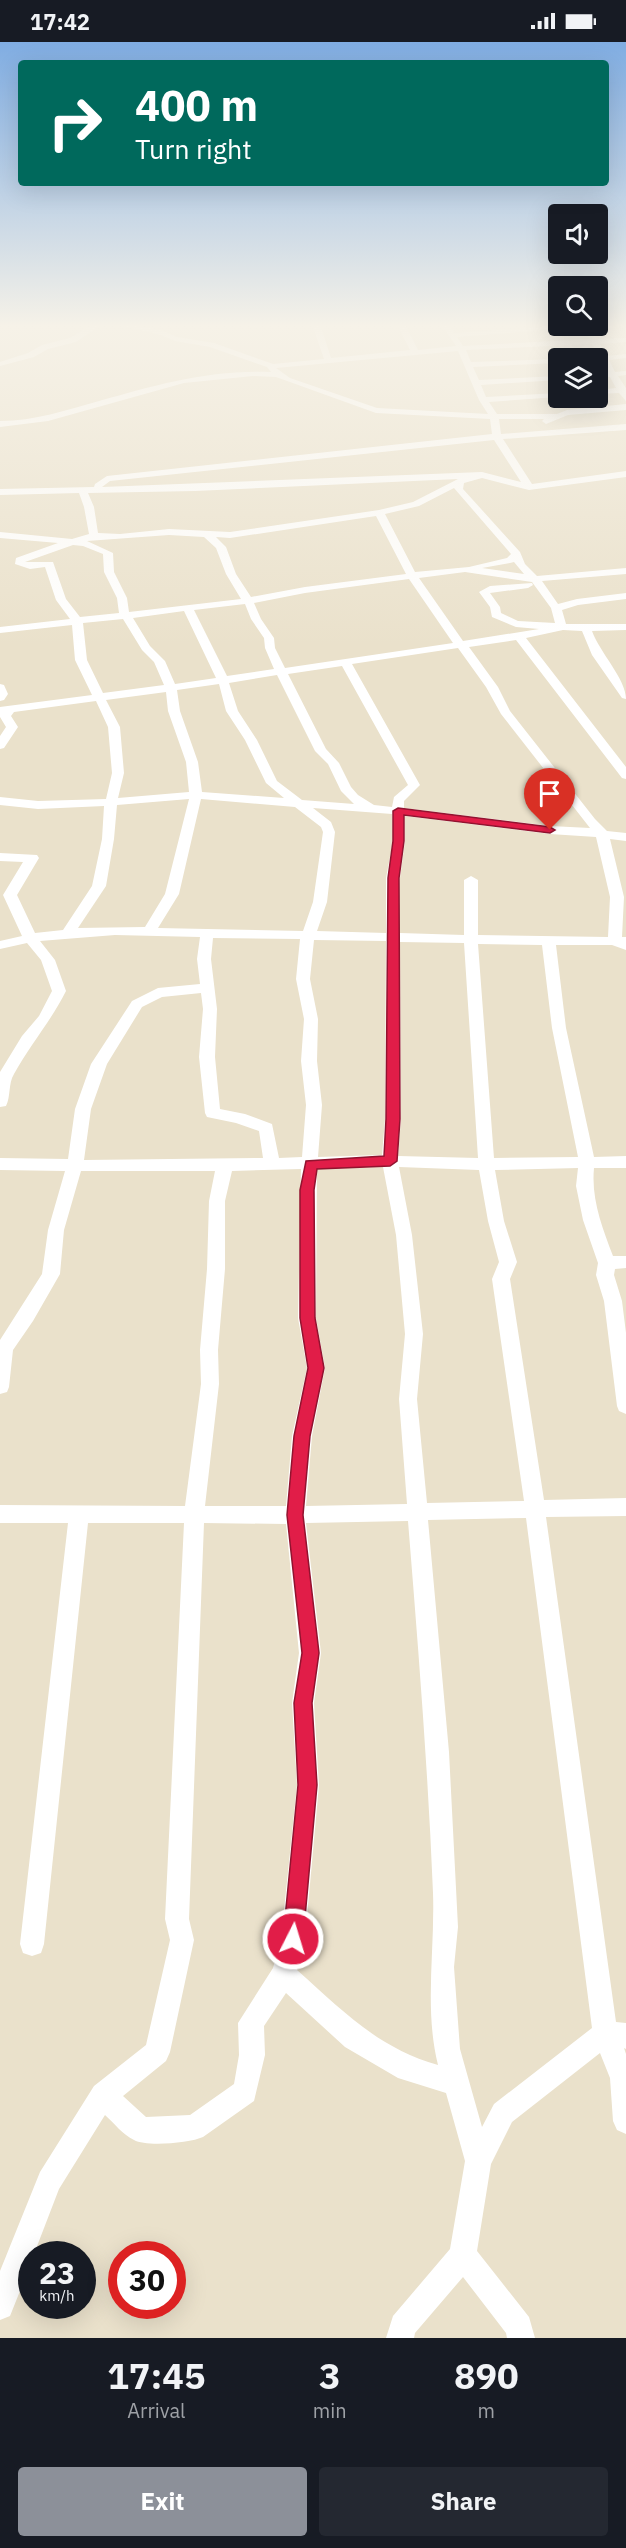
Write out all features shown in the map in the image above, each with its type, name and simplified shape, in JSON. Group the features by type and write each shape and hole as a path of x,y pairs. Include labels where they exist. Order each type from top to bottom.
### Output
{"street":[{"path":"496,431 497,438 529,487"},
{"path":"93,490 107,479 171,471 454,440 573,431"},
{"path":"0,492 195,488 482,474 529,487 626,474"},
{"path":"67,934 99,886 108,839 111,802 118,773 114,726 81,660 77,620 61,600 49,564 30,566 20,564 23,558 94,536 120,537 170,532 230,535 379,513 416,504 460,481 482,474"},
{"path":"460,481 458,489 516,554 520,566 536,579 556,608 562,627"},
{"path":"82,490 94,536"},
{"path":"0,945 30,937 67,934 148,933 622,943 617,897 602,833 505,712 492,687 412,576 379,513"},
{"path":"207,534 221,546 231,574 269,638 270,648 321,751 333,763 345,788 354,798 372,809"},
{"path":"0,535 85,543 109,555 106,563 122,598 121,607 146,648 159,661 171,688 174,711 192,762 196,795 172,894 148,933"},
{"path":"0,630 188,608 465,569 510,560 516,554"},
{"path":"465,569 536,579 626,571"},
{"path":"536,579 529,584 490,589 484,592 495,607 496,615 516,624 586,628 626,627"},
{"path":"556,608 577,602 626,596"},
{"path":"103,2095 141,2130 194,2128 245,2092 252,2055 251,2023 284,1974 293,1939 308,1785 303,1703 310,1653 295,1515 302,1436 316,1368 307,1318 307,1190 314,1105 309,1061 311,1019 303,979 305,946 320,902 329,832 327,825 272,783 251,740 232,711 224,680 188,608"},
{"path":"3,705 98,698 171,688 519,636 562,627"},
{"path":"586,628 589,639 606,668 626,696"},
{"path":"519,636 626,775"},
{"path":"345,662 414,785 398,800 392,938 394,1011 393,1119 390,1161 404,1235 414,1334 408,1400 438,1752 445,1918 442,1966 447,2049 478,2161"},
{"path":"0,687 5,716 12,727 0,745"},
{"path":"0,801 38,806 196,795 398,811 626,837"},
{"path":"0,857 32,858 10,895 30,937 48,960 59,991 45,1018 27,1039 4,1078 0,1102"},
{"path":"471,880 471,940 486,1164 496,1221 508,1262 501,1279 622,2078 626,2121"},
{"path":"207,934 204,959 210,1009 208,1068 213,1113 239,1118 266,1128 272,1163"},
{"path":"549,940 560,1028 587,1162 584,1186 591,1220 607,1263 605,1275 613,1301 626,1406"},
{"path":"0,1388 4,1349 27,1316 51,1274 56,1230 75,1165 83,1109 99,1064 137,1004 158,993 207,988"},
{"path":"0,1164 626,1162"},
{"path":"0,2306 49,2181 103,2095 157,2052 162,2020 182,1940 177,1918 194,1513 210,1384 208,1350 216,1269 217,1201 224,1180 224,1165"},
{"path":"607,1263 626,1262"},
{"path":"0,1514 295,1515 626,1507"},
{"path":"32,1944 79,1514"},
{"path":"284,1974 354,2038 407,2069 456,2084"},
{"path":"400,2338 403,2326 462,2255 478,2161 503,2113 615,2035"},
{"path":"462,2255 519,2327 521,2338"}],"route":[{"path":"293,1939 308,1785 303,1703 310,1653 295,1515 302,1436 316,1368 307,1318 307,1190 310,1164 390,1161 393,1119 393,878 399,841 398,811 550,830"}]}
